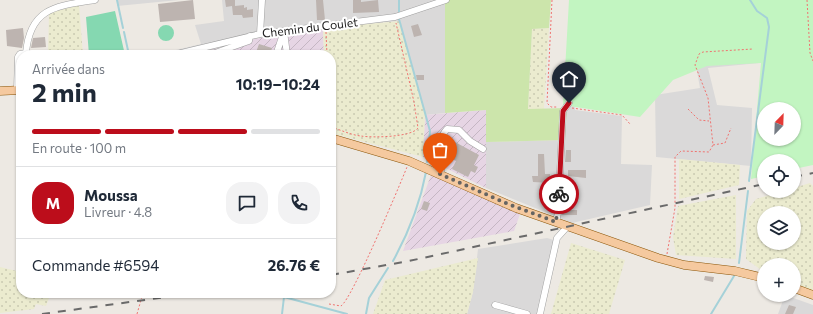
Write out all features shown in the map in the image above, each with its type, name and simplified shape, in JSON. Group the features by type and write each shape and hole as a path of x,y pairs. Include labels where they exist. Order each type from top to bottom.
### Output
{"main road":[{"path":"0,91 16,90"},
{"path":"336,139 409,161 510,206 666,261 735,271 757,276"},
{"path":"801,291 813,295"}],"street":[{"path":"26,50 28,35 40,17 54,7 95,0"},
{"path":"260,34 262,0"},
{"name":"Chemin du Coulet","path":"193,50 260,34 395,17 446,0"},
{"path":"278,50 284,31"},
{"path":"284,31 286,50"},
{"path":"223,50 249,41 250,36"},
{"path":"556,222 558,213 563,111 567,105"},
{"path":"440,174 443,165 440,144 441,138 447,130 459,130 470,141 482,149"},
{"path":"540,314 556,240 567,227"},
{"path":"494,306 527,314"}],"path":[{"path":"552,0 547,103 551,107 567,105 622,115 630,124"},
{"path":"808,0 810,54 813,61"},
{"path":"336,129 355,135 369,137 410,134 418,128 414,102 395,17"},
{"path":"326,26 327,50"},
{"path":"666,261 675,208 675,156 681,151 710,152 713,145 708,98 695,66 699,54 703,52 753,49"},
{"path":"688,109 699,120 710,120"},
{"path":"713,145 725,143 731,128"},
{"path":"330,304 341,306 345,304 358,281 409,161"},
{"path":"137,314 142,298"}],"shaded area":[{"path":"117,0 179,0 117,6"},
{"path":"222,0 445,0 445,113 425,115 400,21 323,28 254,39 211,50 176,50 201,44 195,25 224,21"},
{"path":"813,0 759,63 708,68 717,105 752,108 751,166 656,157 655,95 700,88 692,43"},
{"path":"323,28 324,50 211,50 254,39"},
{"path":"570,62 575,110 622,116 621,164 652,165 650,205 572,223 486,188 486,142 565,140"},
{"path":"486,110 486,188 423,157 425,115"},
{"path":"431,175 520,214 514,231 403,251"},
{"path":"547,238 554,240 537,314 467,314 473,292 478,249"},
{"path":"801,301 813,305 813,314 778,314 782,302 801,302"}],"green space":[{"path":"445,0 551,0 549,28 532,29 528,109 567,108 565,140 486,142 486,110 445,113"},
{"path":"569,0 813,0 813,165 801,168 801,154 757,154 757,178 751,179 757,109 757,146 801,146 801,102 758,102 761,63 707,66 673,80 640,117 563,105"},
{"path":"79,5 83,50 48,50 49,13"},
{"path":"115,11 124,50 89,50 86,17"},
{"path":"400,21 425,115 423,157 336,134 336,50 324,50 323,28"},
{"path":"166,25 172,27 174,33 172,39 166,41 160,39 158,33 160,27"},
{"path":"549,28 544,109 528,110 532,29"},
{"path":"679,159 740,165 739,185 679,199"},
{"path":"810,183 813,186 813,291 801,286 801,258 757,258 757,267 746,259 747,211 756,199 801,198 801,186"},
{"path":"736,195 736,259 676,255 673,237 678,206"},
{"path":"571,243 625,260 609,314 551,314"},
{"path":"478,258 473,292 467,314 373,314 385,280"},
{"path":"0,267 16,271 16,298 49,298 46,306 36,304 34,309 0,313"}],"building":[{"path":"193,0 195,19 160,22 158,4"},
{"path":"225,0 235,0 235,6 244,5 244,8 247,7 247,10 253,9 253,17 243,18 242,15 233,15 232,6 226,7"},
{"path":"316,0 323,0 325,20 317,20"},
{"path":"353,0 361,0 361,2 378,0 379,12 353,13"},
{"path":"418,24 422,35 414,37 411,26"},
{"path":"23,28 24,38 22,48 7,46 6,30"},
{"path":"45,37 46,47 31,48 33,38"},
{"path":"259,44 272,48 271,50 257,50"},
{"path":"416,75 424,75 424,80 417,80"},
{"path":"455,142 479,155 474,165 478,167 475,173 471,171 468,177 452,169 456,161 448,157"},
{"path":"566,150 571,150 571,162 565,162"},
{"path":"538,154 544,154 545,174 550,174 551,183 533,182 532,176 538,176"},
{"path":"568,170 586,170 586,178 568,176"},
{"path":"424,201 430,203 427,211 421,209"},
{"path":"563,210 577,210 577,215 562,215"},
{"path":"705,276 714,277 713,282 704,280"},
{"path":"789,305 796,307 793,314 785,314"}],"waterway":[{"path":"117,0 123,28"},
{"path":"399,0 399,13"},
{"path":"749,181 769,27 767,18 757,11 750,0"},
{"path":"399,19 430,131 427,162"},
{"path":"124,32 128,50"},
{"path":"393,261 413,218 421,195 426,172"},
{"path":"739,263 748,191"},
{"path":"366,314 369,298 388,268"},
{"path":"711,314 734,276"},
{"path":"282,314 284,298"},
{"path":"288,298 347,314"}],"railway":[{"path":"801,176 813,173"},
{"path":"336,274 409,261 757,186"},
{"path":"42,314 159,298"}],"way so far":[{"path":"440,174 516,208 556,222 558,218 559,194"}],"route":[{"path":"559,194 563,111 569,103"}]}
